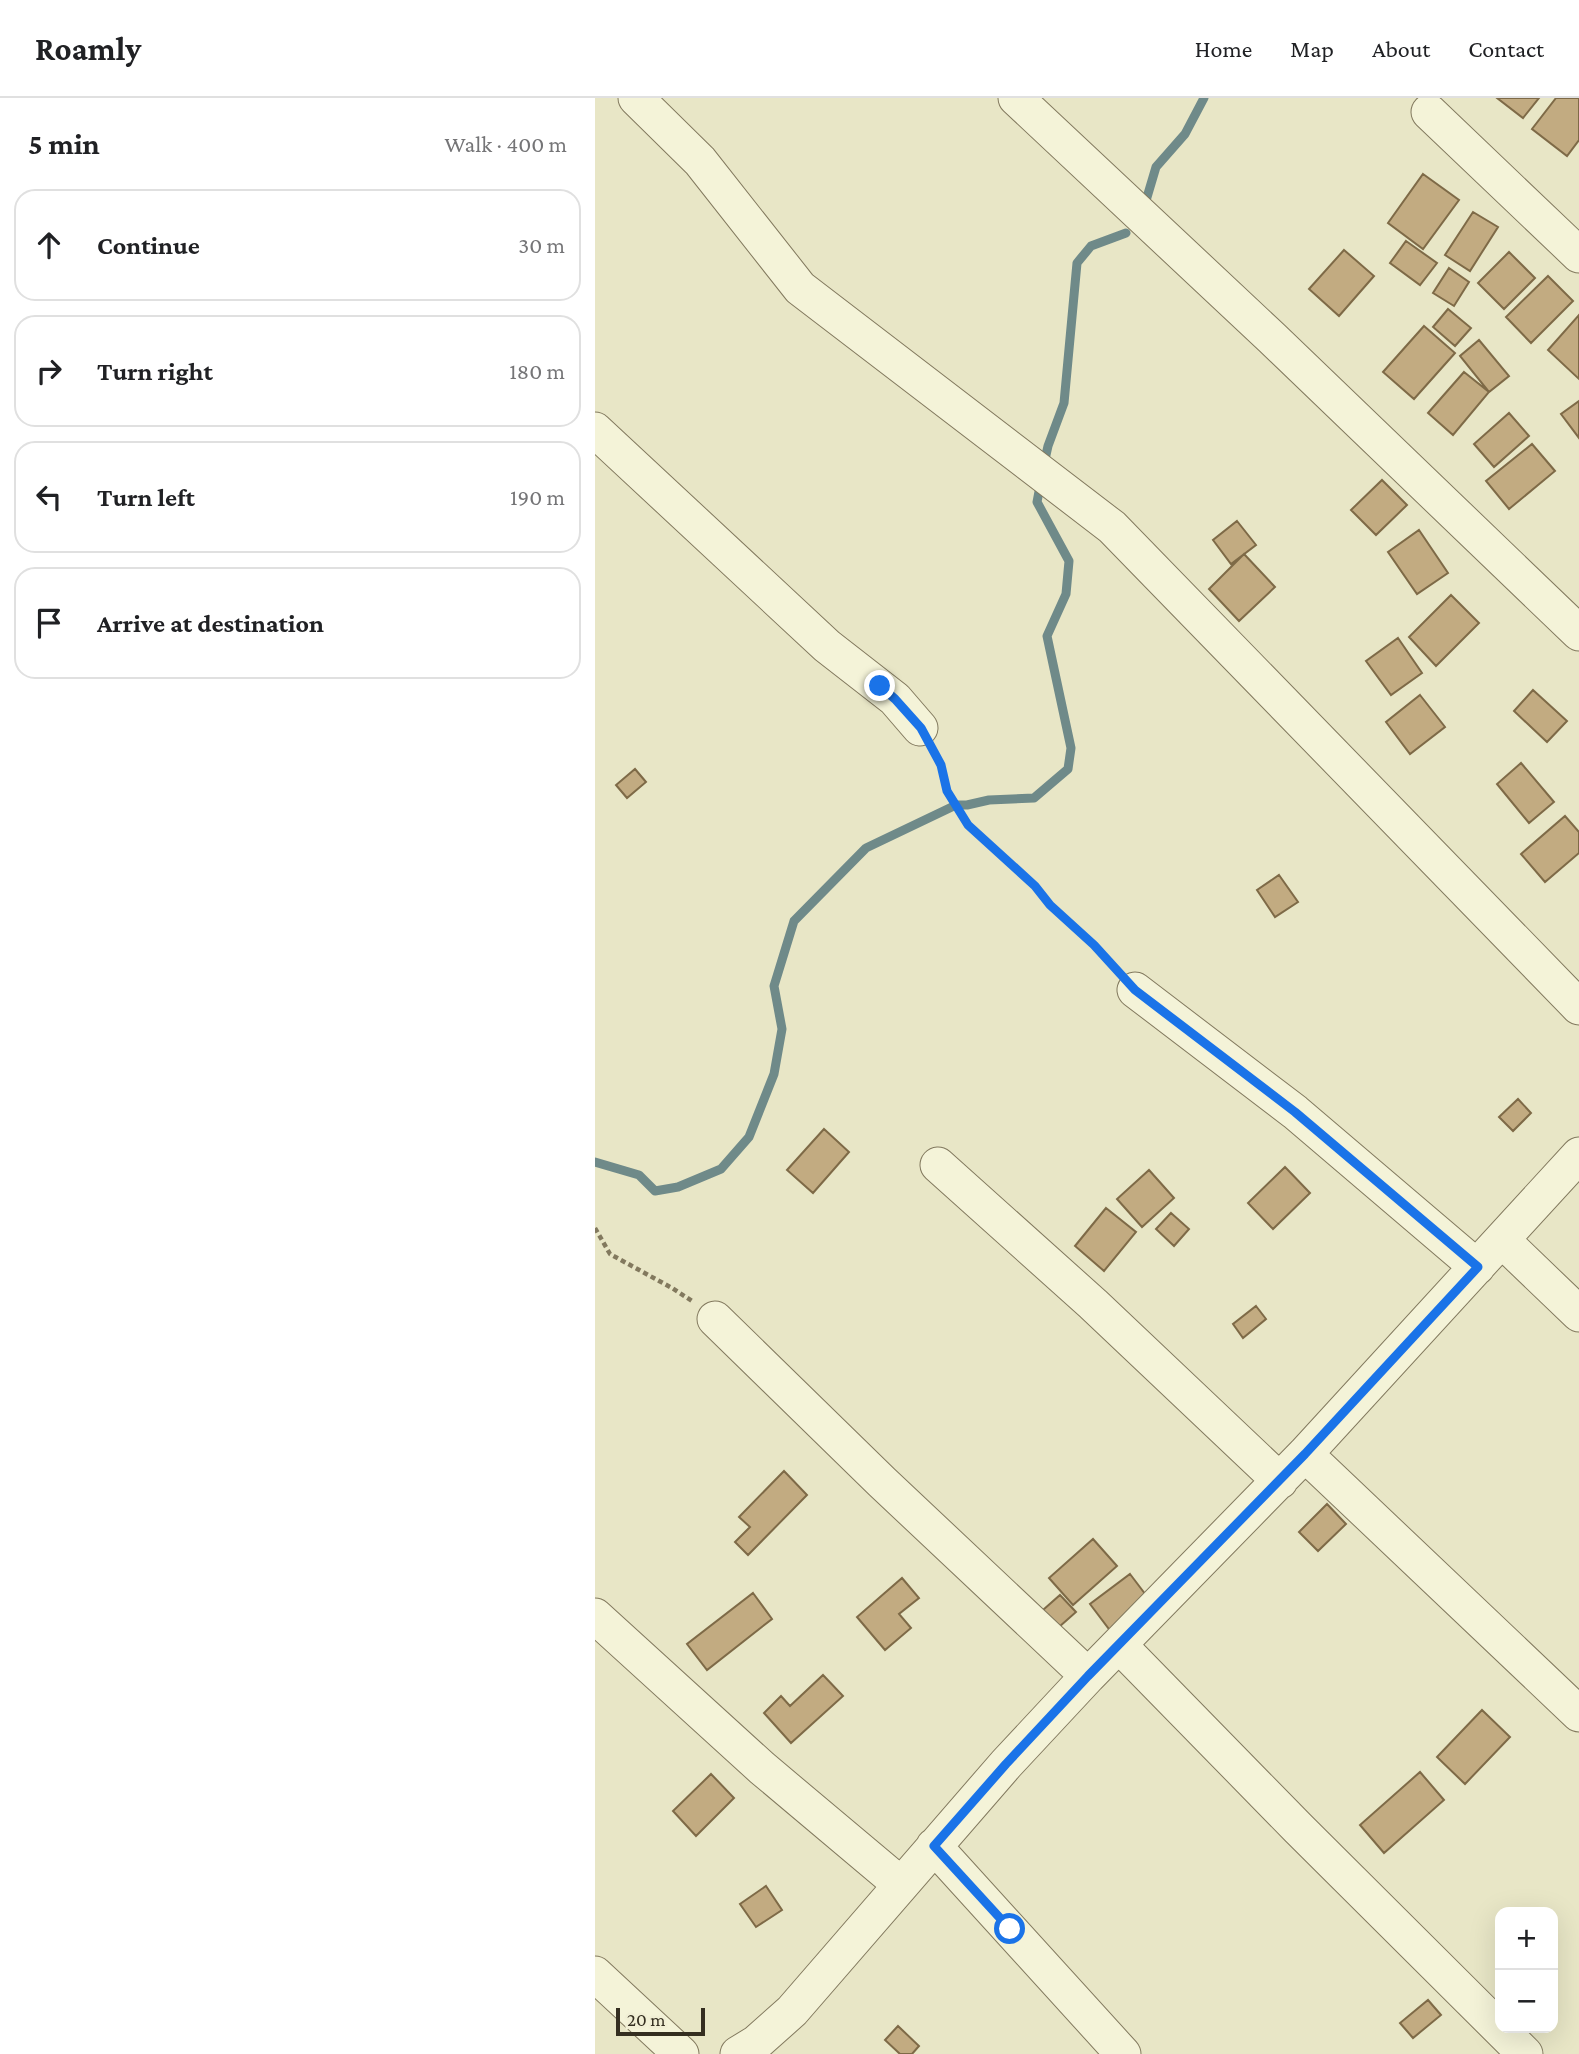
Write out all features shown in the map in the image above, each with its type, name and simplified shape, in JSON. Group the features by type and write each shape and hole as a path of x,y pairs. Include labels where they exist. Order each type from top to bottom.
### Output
{"street":[{"path":"636,98 700,161 800,288 1112,527 1579,1007"},
{"path":"1016,98 1579,633"},
{"path":"1429,112 1579,256"},
{"path":"595,430 827,646 895,699 921,728"},
{"path":"1135,990 1295,1112 1478,1267"},
{"path":"738,2054 756,2043 792,2011 1006,1764 1088,1676 1280,1481 1579,1155"},
{"path":"937,1165 1093,1304 1280,1481"},
{"path":"1502,1240 1579,1314"},
{"path":"715,1319 882,1482 1088,1676"},
{"path":"1305,1454 1579,1713"},
{"path":"595,1616 762,1768 900,1884"},
{"path":"1119,1645 1525,2054"},
{"path":"934,1846 1123,2054"},
{"path":"595,1974 681,2054"}],"path":[{"path":"921,728 941,765 947,791 968,825 1035,886 1050,905 1094,945 1135,990"},
{"path":"595,1228 610,1254 673,1288 715,1319"}],"building":[{"path":"1497,98 1539,98 1523,118"},
{"path":"1556,98 1579,98 1579,140 1567,156 1532,129"},
{"path":"1423,174 1459,200 1423,249 1388,223"},
{"path":"1473,212 1498,227 1470,271 1445,255"},
{"path":"1406,241 1437,263 1420,285 1390,263"},
{"path":"1344,250 1374,276 1339,316 1309,289"},
{"path":"1509,252 1535,278 1504,309 1478,283"},
{"path":"1449,268 1469,282 1454,306 1433,293"},
{"path":"1548,276 1573,301 1531,343 1506,317"},
{"path":"1448,309 1471,328 1455,346 1433,327"},
{"path":"1579,315 1579,379 1548,350"},
{"path":"1424,326 1455,353 1414,399 1383,372"},
{"path":"1479,340 1509,376 1489,392 1460,356"},
{"path":"1464,372 1489,392 1453,435 1428,413"},
{"path":"1579,401 1579,438 1561,414"},
{"path":"1509,413 1529,436 1494,467 1474,444"},
{"path":"1532,444 1555,471 1509,509 1486,481"},
{"path":"1382,480 1407,505 1376,535 1351,510"},
{"path":"1237,521 1256,545 1231,564 1213,540"},
{"path":"1419,530 1448,573 1417,594 1388,552"},
{"path":"1244,554 1275,587 1239,621 1209,589"},
{"path":"1451,595 1479,623 1436,666 1409,637"},
{"path":"1398,638 1422,673 1391,695 1366,661"},
{"path":"1533,690 1567,721 1547,742 1514,711"},
{"path":"1420,695 1445,727 1410,754 1386,722"},
{"path":"1521,763 1554,802 1529,823 1497,784"},
{"path":"635,769 646,782 627,798 616,785"},
{"path":"1565,816 1579,832 1579,853 1545,882 1521,854"},
{"path":"1279,875 1298,902 1275,917 1257,890"},
{"path":"1518,1099 1531,1113 1513,1131 1499,1117"},
{"path":"824,1129 849,1152 813,1193 787,1170"},
{"path":"1285,1167 1310,1193 1273,1229 1248,1203"},
{"path":"1149,1170 1174,1198 1142,1227 1117,1199"},
{"path":"1106,1208 1136,1232 1104,1271 1075,1246"},
{"path":"1171,1213 1189,1229 1174,1246 1156,1229"},
{"path":"1256,1306 1266,1319 1243,1338 1233,1324"},
{"path":"784,1471 807,1495 748,1555 735,1542 750,1527 739,1517"},
{"path":"1327,1504 1346,1524 1318,1551 1299,1532"},
{"path":"1093,1539 1117,1566 1073,1605 1049,1578"},
{"path":"1130,1574 1155,1607 1115,1637 1090,1604"},
{"path":"902,1578 919,1598 899,1614 911,1628 885,1650 857,1617"},
{"path":"753,1593 772,1619 707,1670 687,1644"},
{"path":"1060,1595 1076,1612 1051,1634 1035,1617"},
{"path":"823,1675 843,1696 791,1743 764,1713 781,1696 790,1706"},
{"path":"1482,1710 1510,1737 1465,1784 1437,1757"},
{"path":"1420,1772 1444,1800 1384,1853 1360,1825"},
{"path":"711,1774 734,1798 696,1836 673,1811"},
{"path":"766,1886 782,1910 756,1927 740,1904"},
{"path":"1428,2000 1441,2015 1413,2038 1400,2023"},
{"path":"898,2026 919,2046 912,2054 900,2054 885,2040"}],"waterway":[{"path":"1145,204 1156,167 1185,134 1204,98"},
{"path":"1044,464 1064,403 1077,263 1091,246 1126,233"},
{"path":"595,1162 639,1175 655,1191 678,1187 721,1169 749,1137 774,1074 782,1029 774,986 794,921 866,848 956,805 1034,798 1068,769 1071,748 1047,636 1066,594 1069,561 1037,502 1041,481"}],"route":[{"path":"880,686 921,728 941,765 947,791 968,825 1035,886 1050,905 1094,945 1135,990 1295,1112 1478,1267 1305,1454 1088,1676 934,1846 1010,1929"}]}
